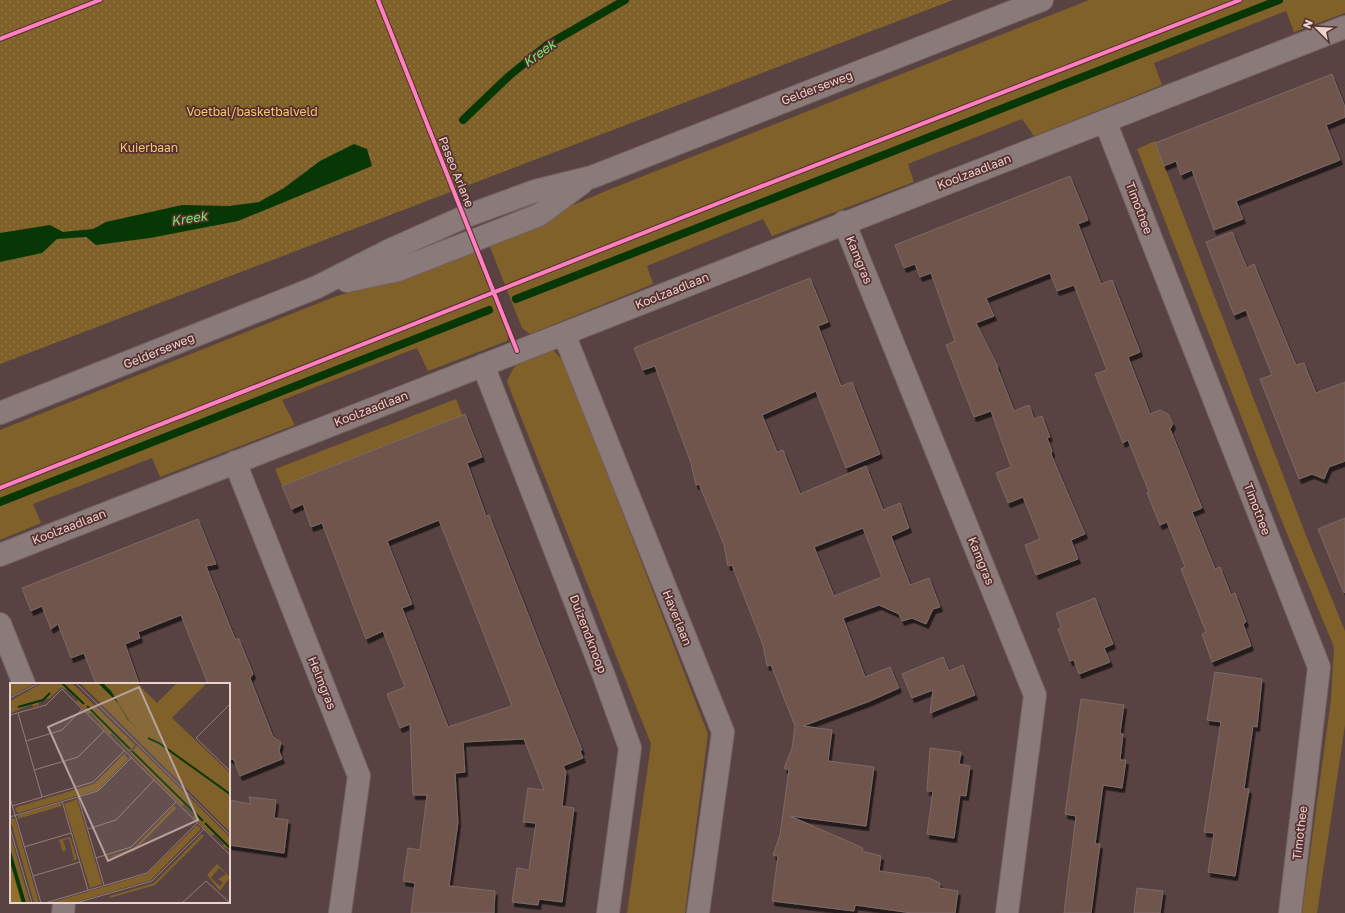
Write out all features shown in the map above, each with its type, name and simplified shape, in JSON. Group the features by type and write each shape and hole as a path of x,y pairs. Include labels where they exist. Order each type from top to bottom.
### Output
{"street":[{"name":"Gelderseweg","path":"0,413 317,287 398,270 539,214 592,176 1042,0"},
{"name":"Koolzaadlaan","path":"0,555 564,334 844,222 1345,27"},
{"name":"Timothee","path":"1105,121 1319,667 1290,913"},
{"name":"Kamgras","path":"844,222 1035,695 1007,913"},
{"name":"Haverlaan","path":"564,334 723,732 698,913"},
{"name":"Duizendknoop","path":"483,365 604,676 630,748 608,913"},
{"name":"Helmgras","path":"235,462 359,776 340,913"},
{"path":"0,624 24,683"},
{"path":"63,913 64,903"}],"green space":[{"name":"Kuierbaan","path":"0,0 953,0 0,364"},
{"path":"1089,0 1345,0 1345,13 1294,32 1286,11 1154,63 1162,85 1034,136 1022,119 908,164 914,182 772,236 763,219 647,266 653,284 530,334 522,328 488,242 608,190"},
{"path":"1155,141 1307,538 1345,631 1345,725 1317,913 1302,913 1331,699 1334,647 1283,524 1137,149"},
{"path":"474,250 510,333 507,341 428,371 417,348 282,400 295,425 160,477 152,458 33,504 41,523 0,540 0,430 334,297"},
{"path":"544,351 554,351 562,360 568,372 708,734 685,913 627,913 651,744 507,382 513,369 521,361"},
{"path":"456,399 463,416 282,486 275,469"}],"water":[{"path":"354,144 367,149 372,166 238,221 150,238 96,245 86,237 57,239 42,253 0,262 0,233 50,225 63,232 93,229 106,222 182,205 229,206 259,202 284,188 320,161"}],"building":[{"path":"1332,74 1345,107 1345,117 1326,125 1340,160 1236,201 1243,219 1214,230 1192,170 1181,175 1176,161 1164,166 1155,143"},
{"path":"1070,176 1088,220 1078,224 1101,284 1112,280 1140,352 1128,357 1150,414 1160,410 1168,414 1173,424 1170,429 1202,508 1192,512 1215,569 1220,567 1231,595 1235,593 1246,622 1243,624 1251,646 1212,662 1202,634 1206,632 1181,569 1185,567 1167,522 1160,525 1147,493 1149,492 1128,440 1123,443 1095,374 1107,370 1074,285 1057,291 1050,273 986,298 994,316 976,323 998,367 1014,411 1029,405 1034,419 1042,416 1050,437 1047,438 1052,451 1051,454 1085,534 1071,540 1078,559 1036,575 1025,545 1040,539 1023,497 1008,503 996,473 1011,467 991,411 974,417 946,345 955,341 931,273 920,277 915,264 904,268 895,245"},
{"path":"1232,232 1247,268 1254,264 1296,365 1304,363 1316,393 1345,382 1345,461 1329,467 1324,479 1312,474 1299,479 1260,379 1272,375 1246,310 1234,315 1206,242"},
{"path":"810,278 828,322 818,326 841,386 852,382 880,454 846,468 816,391 762,415 777,452 783,450 800,494 866,466 883,510 900,503 909,528 891,536 910,585 929,578 940,607 933,609 926,624 912,618 902,621 899,614 879,605 843,618 865,677 890,667 899,688 870,701 803,726 832,730 828,761 874,767 866,826 790,816 863,848 862,851 881,856 879,871 929,878 940,883 939,888 958,891 955,913 912,913 855,905 854,911 772,901 778,856 773,855 780,835 789,770 784,768 792,748 795,726 771,665 767,666 763,645 732,565 728,566 724,545 699,484 696,485 691,463 655,366 643,370 634,348","holes":["863,528 882,577 834,596 814,547"]},
{"path":"465,414 482,457 467,463 486,516 489,515 582,750 580,751 583,758 563,766 566,772 562,806 574,808 562,902 539,899 538,905 512,902 517,868 529,870 536,823 523,822 528,788 544,790 524,739 463,742 465,772 455,773 458,822 449,886 495,891 494,913 411,913 415,883 403,881 408,848 420,850 427,795 413,795 410,724 400,728 387,694 405,687 383,631 366,639 322,523 311,527 303,504 292,509 282,486","holes":["439,520 512,706 448,727 402,608 412,604 387,541"]},
{"path":"1345,518 1345,592 1344,593 1318,529"},
{"path":"198,519 216,564 206,566 235,639 239,639 253,674 250,678 273,737 281,742 279,751 282,759 240,776 234,760 230,758 230,683 208,683 181,615 138,632 140,638 125,644 139,683 96,683 84,653 71,658 58,624 51,629 42,606 31,611 22,588"},
{"path":"1095,598 1113,644 1104,648 1110,662 1079,674 1074,660 1070,661 1058,629 1061,627 1056,613"},
{"path":"943,657 949,671 963,665 975,695 930,713 933,690 912,698 902,674"},
{"path":"1215,672 1262,679 1257,727 1253,726 1244,789 1249,789 1235,876 1208,872 1214,833 1204,832 1221,722 1207,720"},
{"path":"1081,699 1124,705 1120,733 1123,734 1120,760 1126,760 1122,788 1103,785 1095,844 1100,844 1091,913 1064,913 1076,816 1065,814"},
{"path":"930,748 961,752 959,764 970,766 966,796 960,795 954,838 927,834 933,791 927,791"},
{"path":"249,797 276,800 274,818 288,820 284,853 230,845 230,800 251,804"},
{"path":"1137,888 1163,891 1160,913 1134,913"}],"waterway":[{"name":"Kreek","path":"463,120 509,76 547,45 625,0"},
{"path":"516,299 1279,0"},
{"path":"0,502 489,310"}],"cycle path":[{"path":"0,39 100,0"},
{"name":"Paseo Ariane","path":"378,0 517,351"},
{"path":"0,488 739,195 1240,0"}],"park label":[{"name":"Voetbal/basketbalveld","path":"252,112"}]}
